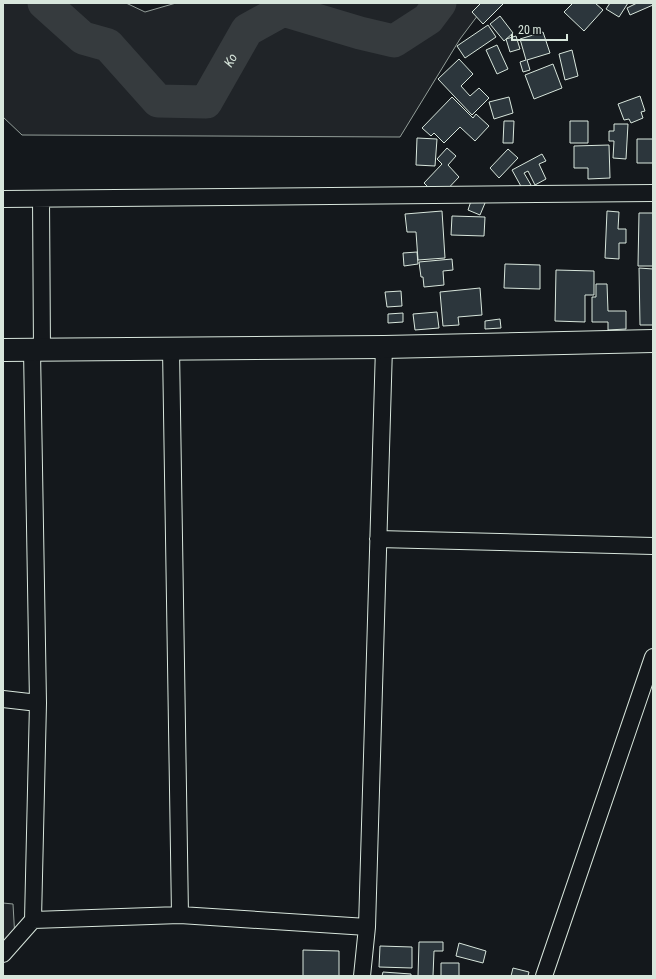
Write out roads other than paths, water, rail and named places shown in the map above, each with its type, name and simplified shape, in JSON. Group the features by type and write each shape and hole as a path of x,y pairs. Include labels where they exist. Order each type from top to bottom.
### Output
{"main road":[{"path":"3,350 384,348 653,341"}],"street":[{"path":"3,199 41,200 653,193"},
{"path":"3,954 33,920 38,703 37,350 41,200"},
{"path":"362,976 367,927 384,348"},
{"path":"172,349 180,915"},
{"path":"378,538 653,546"},
{"path":"544,976 653,657"},
{"path":"3,699 38,703"},
{"path":"33,920 180,915 367,927"}],"waterway":[{"name":"Ko","path":"44,3 83,38 108,45 158,101 206,102 247,30 283,10 360,33 394,41 428,19 440,3"}]}
